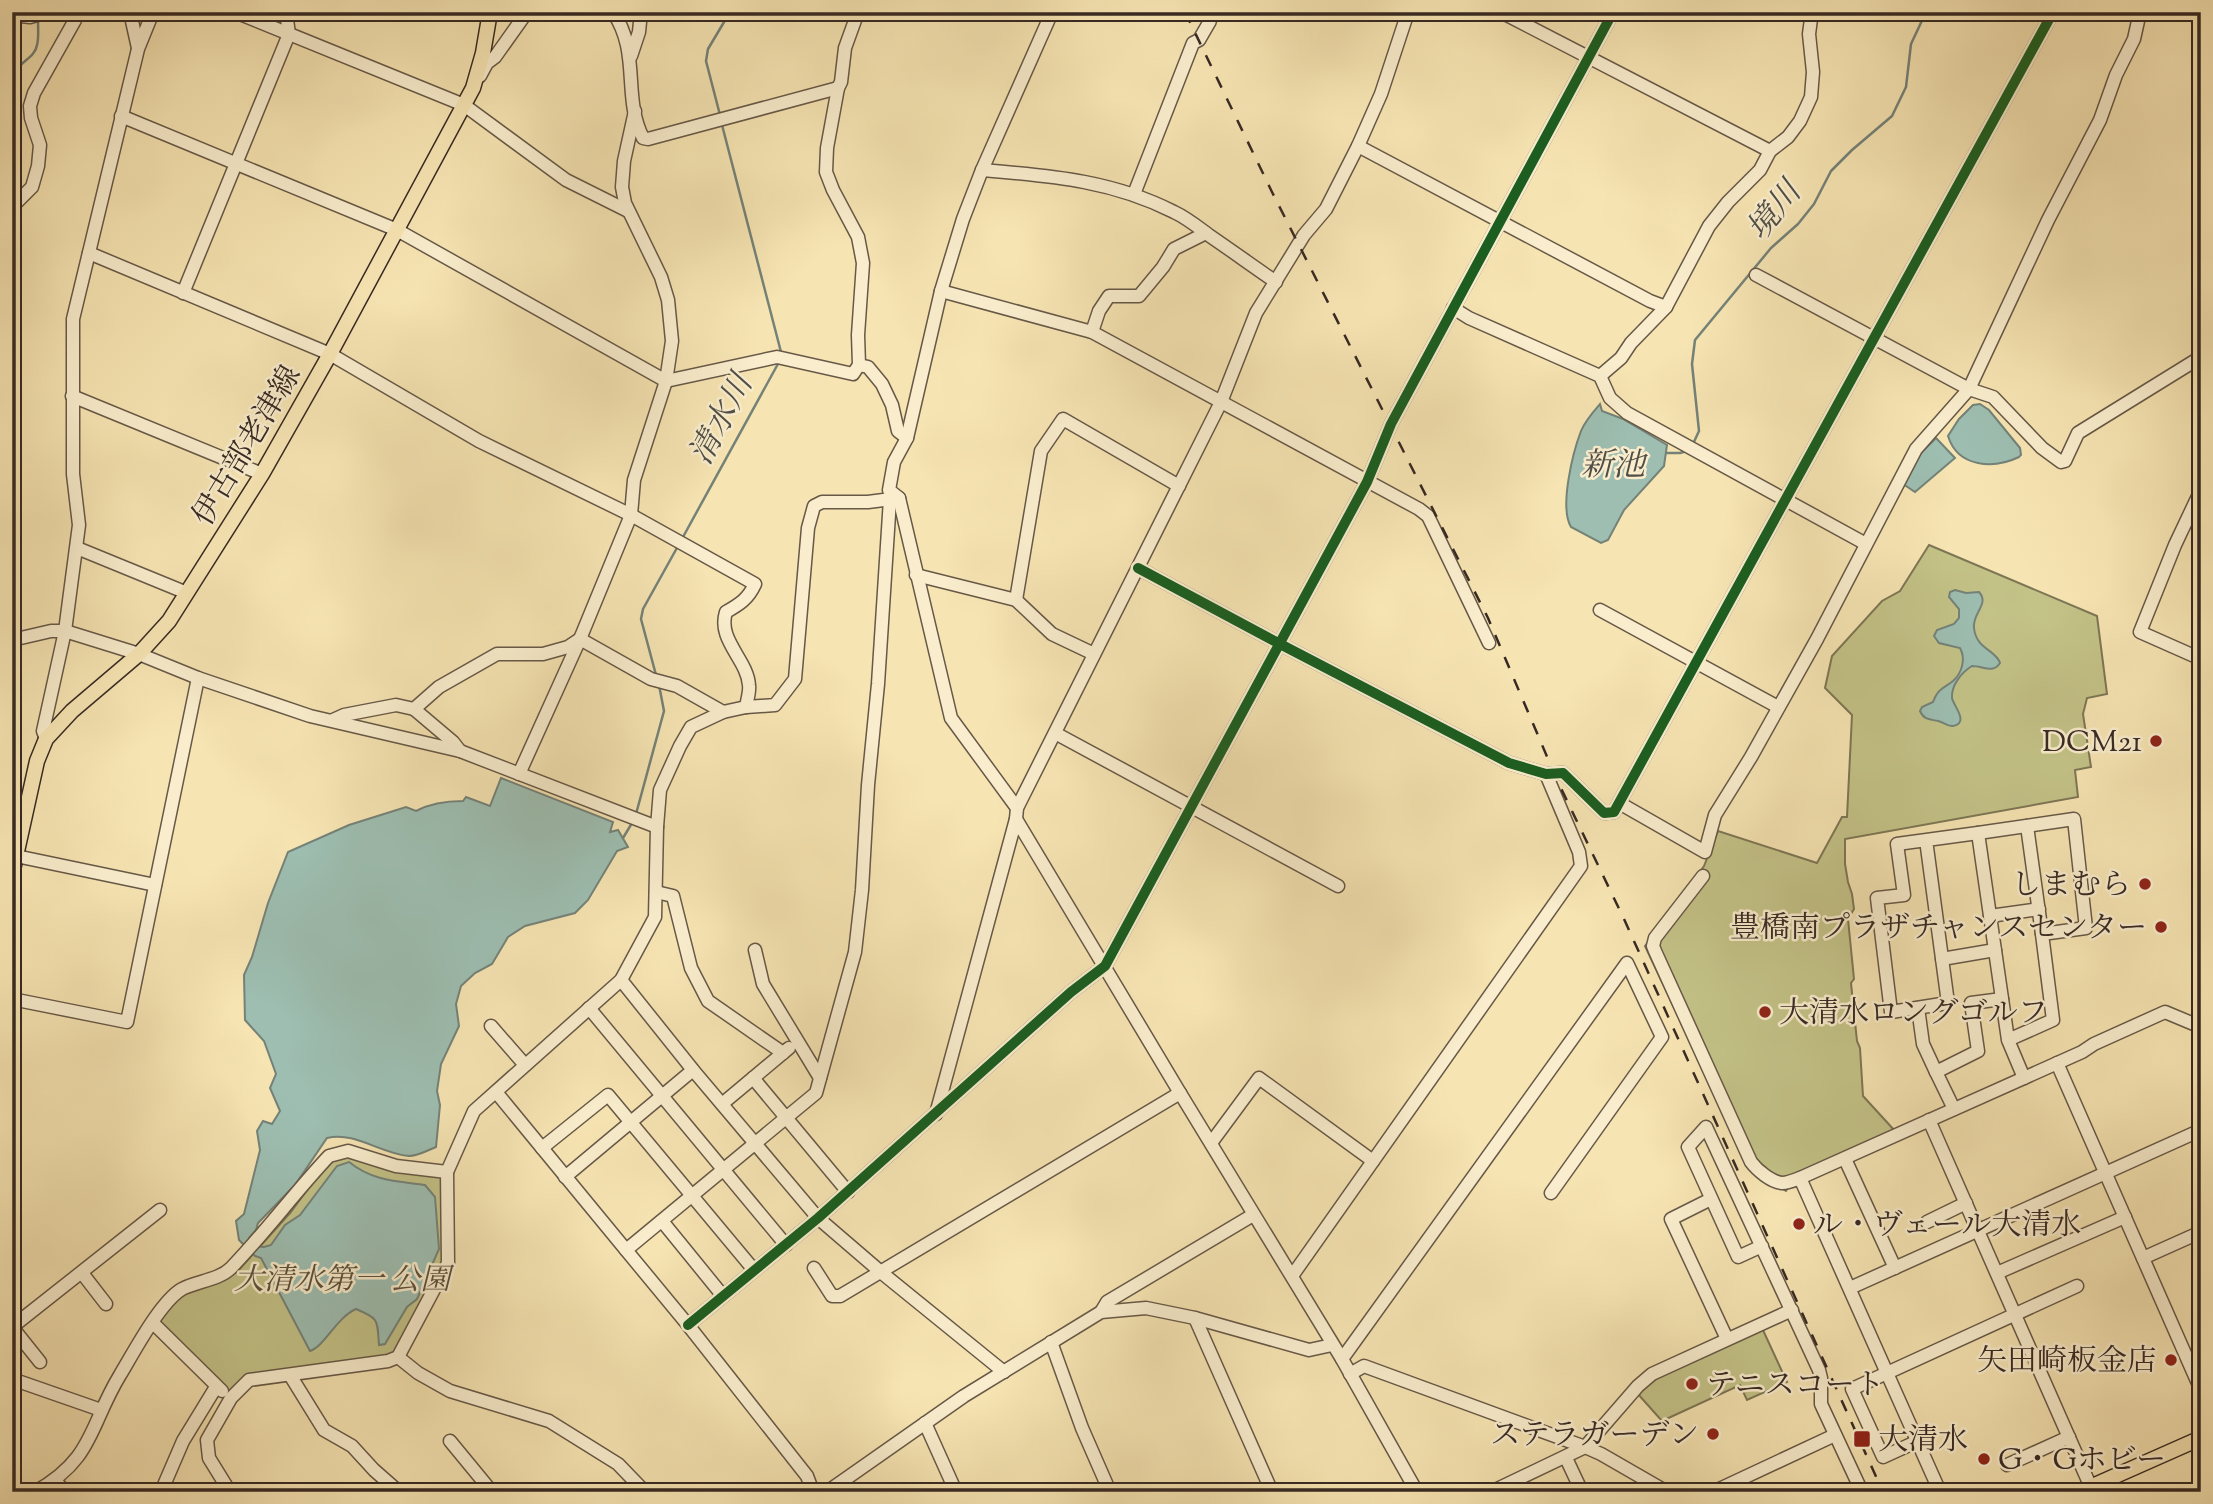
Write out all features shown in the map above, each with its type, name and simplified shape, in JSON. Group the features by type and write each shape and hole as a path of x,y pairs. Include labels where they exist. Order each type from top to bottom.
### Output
{"main road":[{"name":"伊古部老津線","path":"12,874 17,830 46,739 72,711 139,654 169,621 262,474 330,354 473,88 483,53 490,12"},
{"path":"2088,1490 2201,1437"}],"street":[{"path":"12,15 48,12"},
{"path":"12,207 33,187 40,145 30,106 34,93 75,20 74,12"},
{"path":"130,12 138,49"},
{"path":"46,739 43,731 65,631 79,525 74,474 73,319 138,49 153,12"},
{"path":"236,12 464,105 566,180 628,211"},
{"path":"183,293 289,34 286,12"},
{"path":"473,88 486,63 495,57 527,12"},
{"path":"613,12 625,31 632,99 641,135 648,139 838,88"},
{"path":"629,60 637,41 641,12"},
{"path":"121,116 397,230 666,381 781,358 853,374 859,365 858,335 863,264 858,237 826,172 827,148 845,48 858,12"},
{"path":"1052,12 963,219 941,291 907,438 894,462 889,490 895,499 916,575 951,718 1017,813 1180,1093 1342,1359 1418,1492"},
{"path":"1135,194 1193,43 1199,40 1210,21 1206,12"},
{"path":"936,1114 1017,813 1221,401 1256,313 1304,235 1326,209 1358,146 1381,94 1408,12"},
{"path":"1501,12 1770,151"},
{"path":"688,1325 818,1218 1071,992 1105,966 1367,482 1391,424 1613,12"},
{"path":"1600,376 1621,358 1665,307 1709,226 1728,202 1760,170 1770,151 1794,130 1809,105 1813,80 1809,34 1811,19 1816,12"},
{"path":"1138,568 1509,763 1546,774 1563,773 1604,813 1614,812 2053,12"},
{"path":"1620,804 1705,852 1715,815 1817,639 1916,449 1969,389 2048,220 2100,120 2116,75 2131,46 2140,12"},
{"path":"519,774 580,639 631,515 634,480 666,381 672,341 668,300 661,277 628,211 622,187 624,161 635,111"},
{"path":"1358,146 1665,307"},
{"path":"982,170 1051,176 1105,185 1135,194 1175,212 1276,282"},
{"path":"1092,332 1099,311 1109,296 1139,296 1174,249 1206,233"},
{"path":"89,253 330,354 479,441 631,515 755,584 750,596 726,612 723,620 724,631 750,686 746,707"},
{"path":"1756,275 1969,389 1993,397 2042,448 2061,462 2065,461 2078,433 2201,357"},
{"path":"941,291 1092,332 1419,509 1428,516 1489,643"},
{"path":"1453,308 1469,318 1600,376 1610,398 1628,413 1866,544"},
{"path":"859,365 868,367 882,384 892,405 898,431 907,438"},
{"path":"72,396 262,474"},
{"path":"1016,600 1041,451 1063,419 1179,486"},
{"path":"2201,489 2140,632 2201,659"},
{"path":"230,1492 209,1458 207,1440 231,1398 249,1380 388,1361 398,1357 448,1263 447,1171 474,1111 621,980 655,917 660,790 691,727 723,712 775,705 795,679 808,528 814,506 822,502 895,499"},
{"path":"626,1250 816,1093 855,952 895,499"},
{"path":"77,548 187,593"},
{"path":"916,575 1016,600 1052,634 1094,654"},
{"path":"1600,610 1778,707"},
{"path":"12,639 65,631 139,654 198,678 310,716 460,751 657,827"},
{"path":"580,639 657,681 677,686 723,712"},
{"path":"414,709 439,687 497,654 543,654 568,647 580,639"},
{"path":"12,999 127,1022 198,678"},
{"path":"333,720 344,715 396,705 414,709 460,751"},
{"path":"1055,733 1338,886"},
{"path":"1292,1276 1581,866 1579,852 1546,774"},
{"path":"1926,840 1948,1003 1891,1012 1877,898 1903,895 1897,844 2074,819 2086,928 2042,934"},
{"path":"2008,1040 2053,1020 2027,826"},
{"path":"1978,833 2008,1040 2024,1077"},
{"path":"16,856 155,885"},
{"path":"1703,876 1655,938 1655,951 1751,1162 1778,1182 1786,1183 1845,1159 2165,1012 2201,1027"},
{"path":"656,892 673,897 691,968 708,1001 783,1053"},
{"path":"1990,916 2039,909"},
{"path":"755,950 763,984 820,1078"},
{"path":"1942,959 1995,950"},
{"path":"1342,1359 1627,963 1662,1037 1551,1193"},
{"path":"621,980 818,1218 1004,1372"},
{"path":"1936,1072 1978,1051 1971,1003 2002,999"},
{"path":"589,1007 786,1245"},
{"path":"1918,1008 1923,1044 1954,1109"},
{"path":"491,1026 525,1065"},
{"path":"722,1104 797,1042"},
{"path":"2057,1063 2201,1390"},
{"path":"565,1177 693,1070"},
{"path":"754,1078 848,1192"},
{"path":"1210,1143 1259,1078 1373,1161"},
{"path":"496,1092 688,1325 807,1476 813,1492"},
{"path":"814,1268 828,1292 836,1297 882,1273 1180,1093"},
{"path":"542,1148 608,1095 754,1270"},
{"path":"1929,1120 2069,1437 2088,1490"},
{"path":"1762,1246 1738,1257 1688,1147 1706,1127 1762,1246 1792,1310 1819,1370 1821,1404 1862,1492"},
{"path":"1850,1288 2201,1130"},
{"path":"35,1492 55,1481 78,1458 87,1445 101,1410 119,1377 168,1300 183,1289 228,1272 329,1156 348,1151 396,1166 447,1171"},
{"path":"1845,1159 1895,1268"},
{"path":"1800,1178 1940,1492"},
{"path":"1712,1199 1671,1219 1727,1339"},
{"path":"1927,1222 1966,1203"},
{"path":"40,1362 12,1327 160,1210"},
{"path":"1101,1312 1107,1302 1253,1215"},
{"path":"1997,1273 2125,1217"},
{"path":"662,1221 723,1296"},
{"path":"2143,1258 2201,1232"},
{"path":"82,1273 106,1304"},
{"path":"1918,1441 1883,1457 1852,1389 2077,1286"},
{"path":"827,1492 964,1396 1101,1312 1146,1308 1195,1318 1309,1350 1332,1345"},
{"path":"1491,1492 1584,1447 1647,1377 1792,1310"},
{"path":"1195,1318 1272,1492"},
{"path":"153,1323 216,1387 231,1398"},
{"path":"1051,1342 1082,1428 1110,1492"},
{"path":"398,1357 418,1373 450,1391 549,1421 618,1464 645,1492"},
{"path":"1350,1374 1364,1366 1584,1447 1665,1491"},
{"path":"290,1375 324,1430 352,1446 374,1471 399,1492"},
{"path":"12,1379 101,1410"},
{"path":"161,1492 183,1441 216,1387"},
{"path":"925,1423 956,1492"},
{"path":"1713,1492 1836,1435"},
{"path":"2007,1465 2069,1437"},
{"path":"450,1441 492,1492"},
{"path":"1566,1458 1583,1492"},
{"path":"55,1481 66,1492"}],"green space":[{"path":"1929,545 2097,616 2107,694 2087,698 2083,714 2091,767 2075,770 2078,797 1845,839 1845,864 1854,909 1848,919 1854,979 1851,983 1863,1096 1895,1131 1798,1174 1786,1191 1750,1169 1645,946 1704,866 1718,831 1817,863 1842,817 1847,817 1852,715 1825,688 1832,656 1882,601 1900,591"},
{"name":"大清水第一 公園","path":"350,1155 442,1176 447,1257 396,1355 290,1369 228,1392 159,1321 181,1295 237,1272 290,1213 328,1162"},
{"path":"1762,1328 1787,1382 1747,1400 1740,1385 1662,1421 1637,1393 1647,1383"}],"water":[{"name":"新池","path":"1600,404 1602,411 1623,419 1667,445 1664,466 1624,510 1608,540 1601,543 1571,527 1566,507 1568,479 1578,440 1589,417"},
{"path":"1980,404 1989,410 2020,448 2019,457 1999,463 1978,463 1968,460 1953,447 1948,436 1959,419 1973,405"},
{"path":"1936,438 1955,458 1915,492 1903,484 1916,458"},
{"path":"1950,592 1979,592 1982,596 1982,605 1975,618 1974,628 1978,640 2000,663 1991,669 1972,666 1958,679 1952,698 1960,721 1951,726 1927,719 1920,711 1922,707 1933,702 1939,691 1953,681 1961,670 1963,657 1960,648 1939,643 1934,636 1937,630 1954,624 1959,618 1959,609 1949,597"},
{"path":"501,778 613,822 610,832 618,830 628,847 617,851 588,900 575,913 525,926 508,937 492,964 475,973 461,986 456,1004 459,1026 441,1064 437,1091 440,1105 436,1147 409,1156 358,1140 327,1138 295,1185 258,1223 249,1238 255,1246 271,1245 285,1225 300,1215 337,1166 349,1162 376,1177 425,1185 435,1197 439,1249 417,1299 407,1307 385,1344 379,1345 376,1321 356,1309 342,1319 321,1344 310,1351 261,1258 255,1256 239,1240 236,1221 244,1214 260,1150 257,1131 263,1121 272,1124 280,1111 270,1088 276,1074 264,1041 245,1020 244,975 268,903 288,852 349,825 406,807 416,811 439,803 463,801 466,797 490,806"}],"waterway":[{"name":"清水川","path":"720,115 706,61 708,49 730,12"},
{"name":"境川","path":"1693,444 1699,431 1692,364 1695,340 1771,248 1798,224 1814,204 1831,171 1892,116 1906,87 1911,44 1926,12"},
{"path":"12,77 36,50 38,21"},
{"name":"清水川","path":"722,125 781,352"},
{"name":"清水川","path":"683,537 779,362"},
{"name":"境川","path":"1667,453 1687,451"},
{"name":"清水川","path":"656,675 641,619 643,609 678,546"},
{"name":"清水川","path":"636,814 664,711 659,685"},
{"name":"清水川","path":"623,838 632,823"}],"railway":[{"path":"1185,12 1272,192 1488,618 1557,780 1624,919 1883,1492"}],"cycle path":[{"path":"688,1325 818,1218 1071,992 1105,966 1367,482 1391,424 1613,12"},
{"path":"1138,568 1509,763 1546,774 1563,773 1604,813 1614,812 2053,12"}],"place":[{"name":"DCM21","path":"2156,741"},
{"name":"しまむら","path":"2145,884"},
{"name":"豊橋南プラザチャンスセンター","path":"2161,927"},
{"name":"大清水ロングゴルフ","path":"1765,1012"},
{"name":"ル・ヴェール大清水","path":"1799,1224"},
{"name":"矢田崎板金店","path":"2171,1360"},
{"name":"テニスコート","path":"1692,1384"},
{"name":"ステラガーデン","path":"1713,1434"},
{"name":"大清水","path":"1862,1439"},
{"name":"G・Gホビー","path":"1984,1459"}]}
